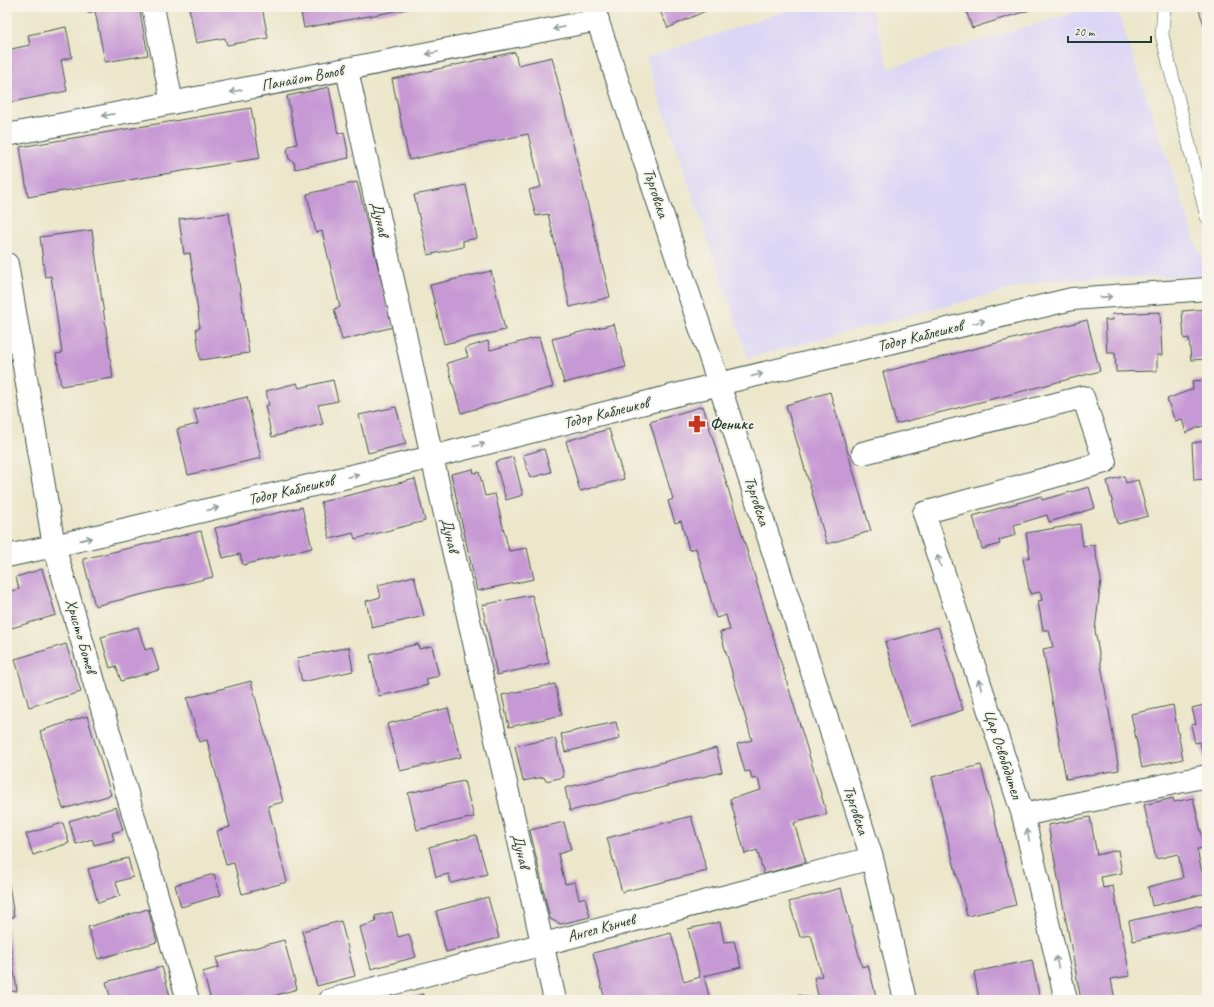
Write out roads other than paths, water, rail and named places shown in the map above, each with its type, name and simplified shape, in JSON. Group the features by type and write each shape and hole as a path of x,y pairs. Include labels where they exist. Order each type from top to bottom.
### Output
{"street":[{"path":"153,7 172,103"},
{"name":"Панайот Волов","path":"7,135 347,70 595,14"},
{"name":"Търговска","path":"595,14 719,384 872,858 905,1000"},
{"name":"Дунав","path":"347,70 432,457 555,1000"},
{"name":"Христо Ботев","path":"7,264 54,546 188,1000"},
{"name":"Тодор Каблешков","path":"7,556 432,457 719,384 1072,299 1207,289"},
{"name":"Цар Освободител","path":"863,453 1083,397 1105,462 924,513 1023,815 1066,1000"},
{"path":"1023,815 1207,776"},
{"name":"Ангел Кънчев","path":"330,1000 872,858"}],"lane":[{"path":"1164,7 1162,35 1207,217"}],"place":[{"name":"Феникс","path":"697,424"}]}
